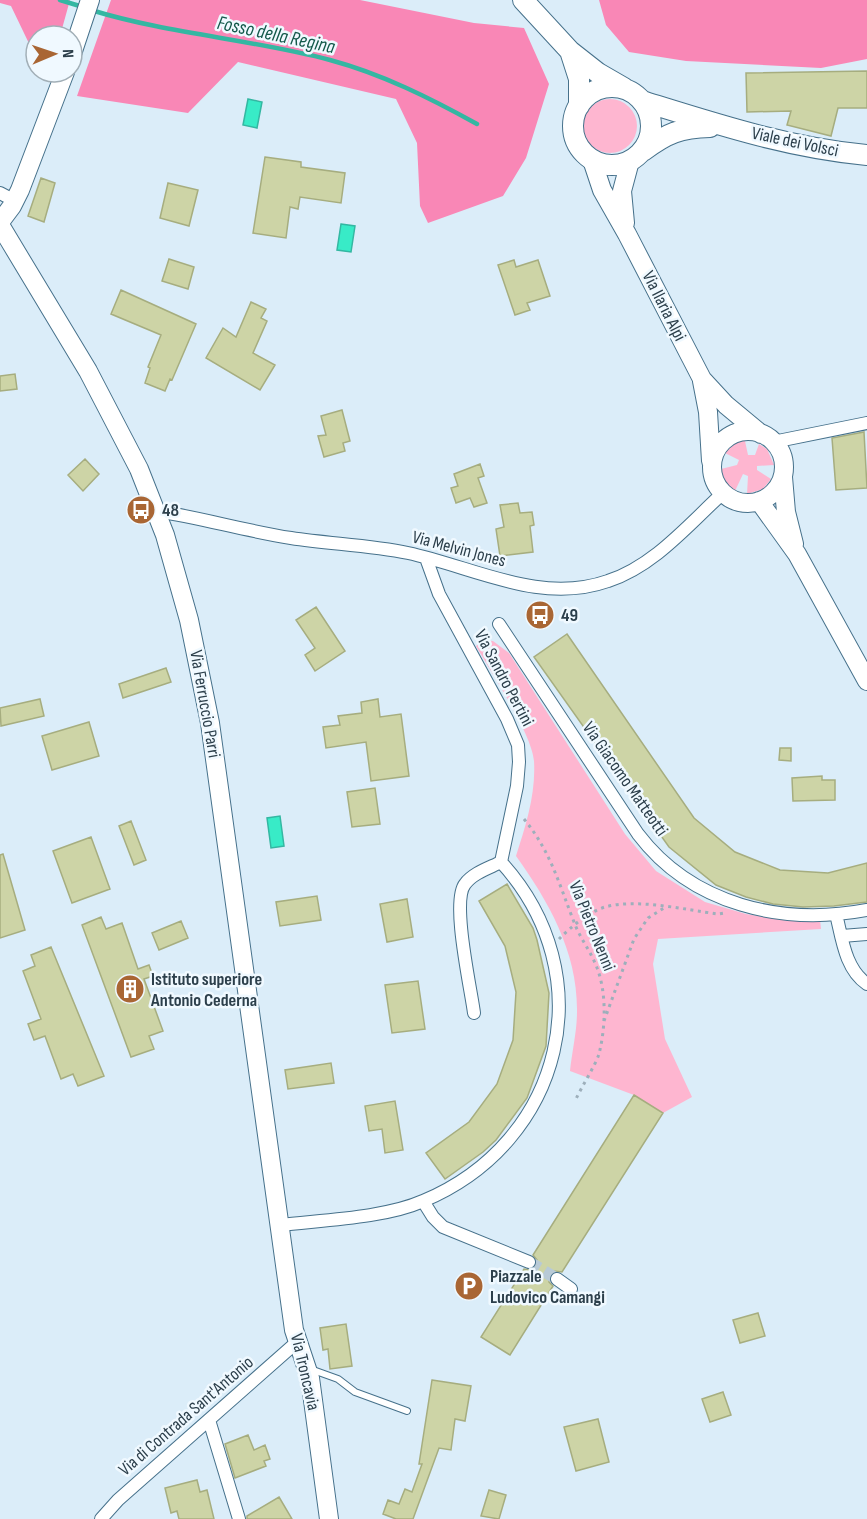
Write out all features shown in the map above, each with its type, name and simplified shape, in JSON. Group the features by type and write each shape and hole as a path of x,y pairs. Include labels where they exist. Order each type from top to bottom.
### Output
{"main road":[{"name":"Viale dei Volsci","path":"523,0 570,51 598,73 634,95 723,126 791,144 867,155"},
{"name":"Viale dei Volsci","path":"570,51 579,79 579,106"},
{"path":"613,87 634,95 648,110 651,121 651,132 647,143 636,157 618,165 604,165 592,160 576,142 573,130 574,117 579,106 588,96 600,89 613,87"},
{"name":"Viale dei Volsci","path":"636,157 675,131 686,128 723,126"}],"street":[{"path":"82,24 90,0"},
{"path":"0,224 8,197 60,84"},
{"path":"627,234 622,191 636,157"},
{"name":"Via Ilaria Alpi","path":"592,160 602,190 702,379 726,405 767,438"},
{"name":"Via Ferruccio Parri","path":"0,224 93,380 139,469 157,512 189,620 209,714 280,1226"},
{"name":"Via Ilaria Alpi","path":"702,379 708,412 712,469"},
{"path":"767,438 867,423"},
{"path":"783,473 775,490 759,501 740,502 723,493 713,478 713,458 717,449 732,435 752,432 767,438 780,451 783,462 786,512 797,554"},
{"name":"Via Melvin Jones","path":"157,512 196,517 284,537 397,551 523,585 556,589 590,587 616,578 645,562 723,493"},
{"path":"759,501 797,554 867,681"},
{"name":"Via Sandro Pertini","path":"426,558 439,594 518,742 519,769 514,806 501,862"},
{"name":"Via Giacomo Matteotti","path":"499,624 643,841 663,862 685,879 715,896 743,906 791,915 836,914 867,910"},
{"path":"280,1226 385,1212 423,1201 458,1183 491,1158 507,1141 537,1097 551,1060 560,1017 558,976 551,946 530,899 501,862 471,878 460,894 460,919 474,1013"},
{"path":"836,914 852,968 867,984"},
{"path":"842,936 867,934"},
{"path":"423,1201 433,1217 443,1227 529,1262"},
{"name":"Via Troncavia","path":"280,1226 297,1342 306,1364 329,1519"},
{"path":"557,1280 571,1289"},
{"name":"Via di Contrada Sant'Antonio","path":"101,1519 118,1500 297,1342"},
{"path":"209,1420 239,1519"}],"lane":[{"path":"306,1364 319,1373 338,1379 355,1392 407,1411"}],"path":[{"name":"Via Pietro Nenni","path":"514,806 537,834 551,858 574,924 598,972 603,999 603,1024 598,1055 576,1099"},
{"path":"551,946 574,924 605,907 646,904 718,914 743,906"},
{"path":"603,1024 634,939 648,918 665,907"}],"shaded area":[{"path":"0,0 70,0 63,24 24,24 24,33 11,6 0,3"},
{"path":"111,0 360,0 474,23 524,28 549,84 526,158 503,196 428,223 420,206 417,143 396,99 238,62 188,113 77,96 81,84 84,84 84,76"},
{"path":"599,0 867,0 867,59 821,68 686,61 629,52 606,25"},
{"path":"248,99 262,102 257,128 243,125"},
{"path":"610,99 620,101 629,107 635,116 637,126 635,136 629,145 620,151 610,153 600,151 591,145 585,136 583,126 585,116 591,107 600,101"},
{"path":"341,224 355,226 351,252 337,250"},
{"path":"745,441 748,455 755,455 759,444 767,449 774,465 757,466 757,470 771,479 763,489 747,494 748,476 743,474 735,491 725,482 721,469 737,465 739,460 725,453 734,444"},
{"path":"484,640 493,641 509,653 625,834 656,871 705,902 746,914 789,921 820,919 821,929 658,939 653,964 665,1039 692,1097 663,1113 634,1095 570,1071 577,1012 573,969 550,910 516,856 532,797 534,761 532,749 519,720 476,646"},
{"path":"280,816 284,846 271,848 267,818"}],"building":[{"path":"867,71 867,108 838,108 831,136 787,125 791,111 747,112 746,73"},
{"path":"265,157 301,162 301,167 345,173 341,203 300,197 298,209 290,207 286,238 253,233"},
{"path":"41,178 55,183 44,222 28,216"},
{"path":"168,183 198,190 189,226 160,218"},
{"path":"169,259 194,267 188,289 162,281"},
{"path":"514,260 516,267 538,260 550,296 527,303 530,310 515,315 498,265"},
{"path":"121,290 196,324 165,391 145,383 150,368 148,367 161,335 111,314"},
{"path":"251,302 266,309 261,318 267,321 253,353 275,365 260,390 206,358 223,328 236,337"},
{"path":"15,374 17,389 0,391 0,376"},
{"path":"342,410 350,441 343,443 345,451 324,457 318,436 326,435 321,416"},
{"path":"864,432 867,488 836,490 832,438"},
{"path":"85,459 99,474 83,491 68,475"},
{"path":"480,464 484,476 478,478 487,503 474,507 470,498 456,503 451,488 458,486 454,474"},
{"path":"518,503 520,513 532,512 534,525 530,526 533,552 500,556 496,529 504,527 500,505"},
{"path":"316,607 345,651 315,671 305,655 315,648 296,620"},
{"path":"567,634 694,818 735,852 780,870 828,873 867,863 867,902 803,907 773,904 746,897 716,885 669,847 534,657"},
{"path":"166,668 171,682 123,698 119,684"},
{"path":"40,699 44,716 1,726 0,708"},
{"path":"378,699 380,717 401,714 409,776 371,781 366,742 326,748 323,727 340,725 338,716 362,713 361,702"},
{"path":"89,722 99,756 52,770 42,736"},
{"path":"780,748 791,748 791,761 779,760"},
{"path":"822,776 822,780 835,780 835,800 793,801 792,778"},
{"path":"375,788 380,824 352,827 347,792"},
{"path":"131,821 146,860 134,865 119,826"},
{"path":"91,837 110,889 72,903 53,851"},
{"path":"3,854 25,930 0,938 0,855"},
{"path":"507,884 533,928 537,940 549,993 546,1046 527,1098 496,1140 445,1179 426,1153 469,1122 497,1084 513,1040 516,992 505,946 479,901"},
{"path":"317,896 321,920 280,926 276,902"},
{"path":"407,899 413,937 387,942 380,904"},
{"name":"Istituto superiore Antonio Cederna","path":"101,917 106,929 122,923 138,969 149,965 153,976 144,979 163,1031 149,1036 154,1049 131,1057 82,925"},
{"path":"181,921 188,938 159,950 152,933"},
{"path":"51,947 104,1076 78,1086 73,1074 61,1079 45,1036 34,1040 28,1024 41,1019 23,971 35,966 31,955"},
{"path":"418,981 425,1029 392,1033 385,985"},
{"path":"331,1063 334,1083 288,1089 285,1070"},
{"path":"634,1095 663,1113 562,1272 554,1271 550,1275 549,1282 553,1286 510,1355 481,1337 524,1269 531,1270 536,1266 537,1260 533,1255"},
{"path":"395,1101 403,1150 385,1153 382,1129 369,1131 365,1106"},
{"path":"758,1313 765,1336 740,1343 733,1320"},
{"path":"346,1324 352,1366 330,1369 328,1349 323,1350 320,1328"},
{"path":"432,1380 471,1386 465,1421 455,1419 451,1450 439,1448 413,1519 396,1519 383,1514 388,1500 399,1504 405,1489 412,1492 422,1464 419,1464"},
{"path":"723,1392 731,1415 710,1422 702,1399"},
{"path":"598,1419 609,1462 576,1471 564,1427"},
{"path":"248,1435 254,1450 265,1445 270,1459 264,1461 266,1466 235,1478 225,1444"},
{"path":"197,1480 200,1492 207,1490 214,1519 179,1519 177,1511 171,1513 165,1488"},
{"path":"489,1490 506,1495 499,1519 481,1516"},
{"path":"279,1497 292,1519 247,1519 247,1516"}],"waterway":[{"name":"Fosso della Regina","path":"60,0 83,7"},
{"name":"Fosso della Regina","path":"91,10 150,25 330,60 368,72 405,88 477,124"}],"tunnel":[{"path":"529,1262 557,1279"}],"place":[{"name":"48","path":"141,510"},
{"name":"49","path":"540,615"},
{"name":"Istituto superiore Antonio Cederna","path":"130,989"},
{"name":"Piazzale Ludovico Camangi","path":"469,1286"}]}
